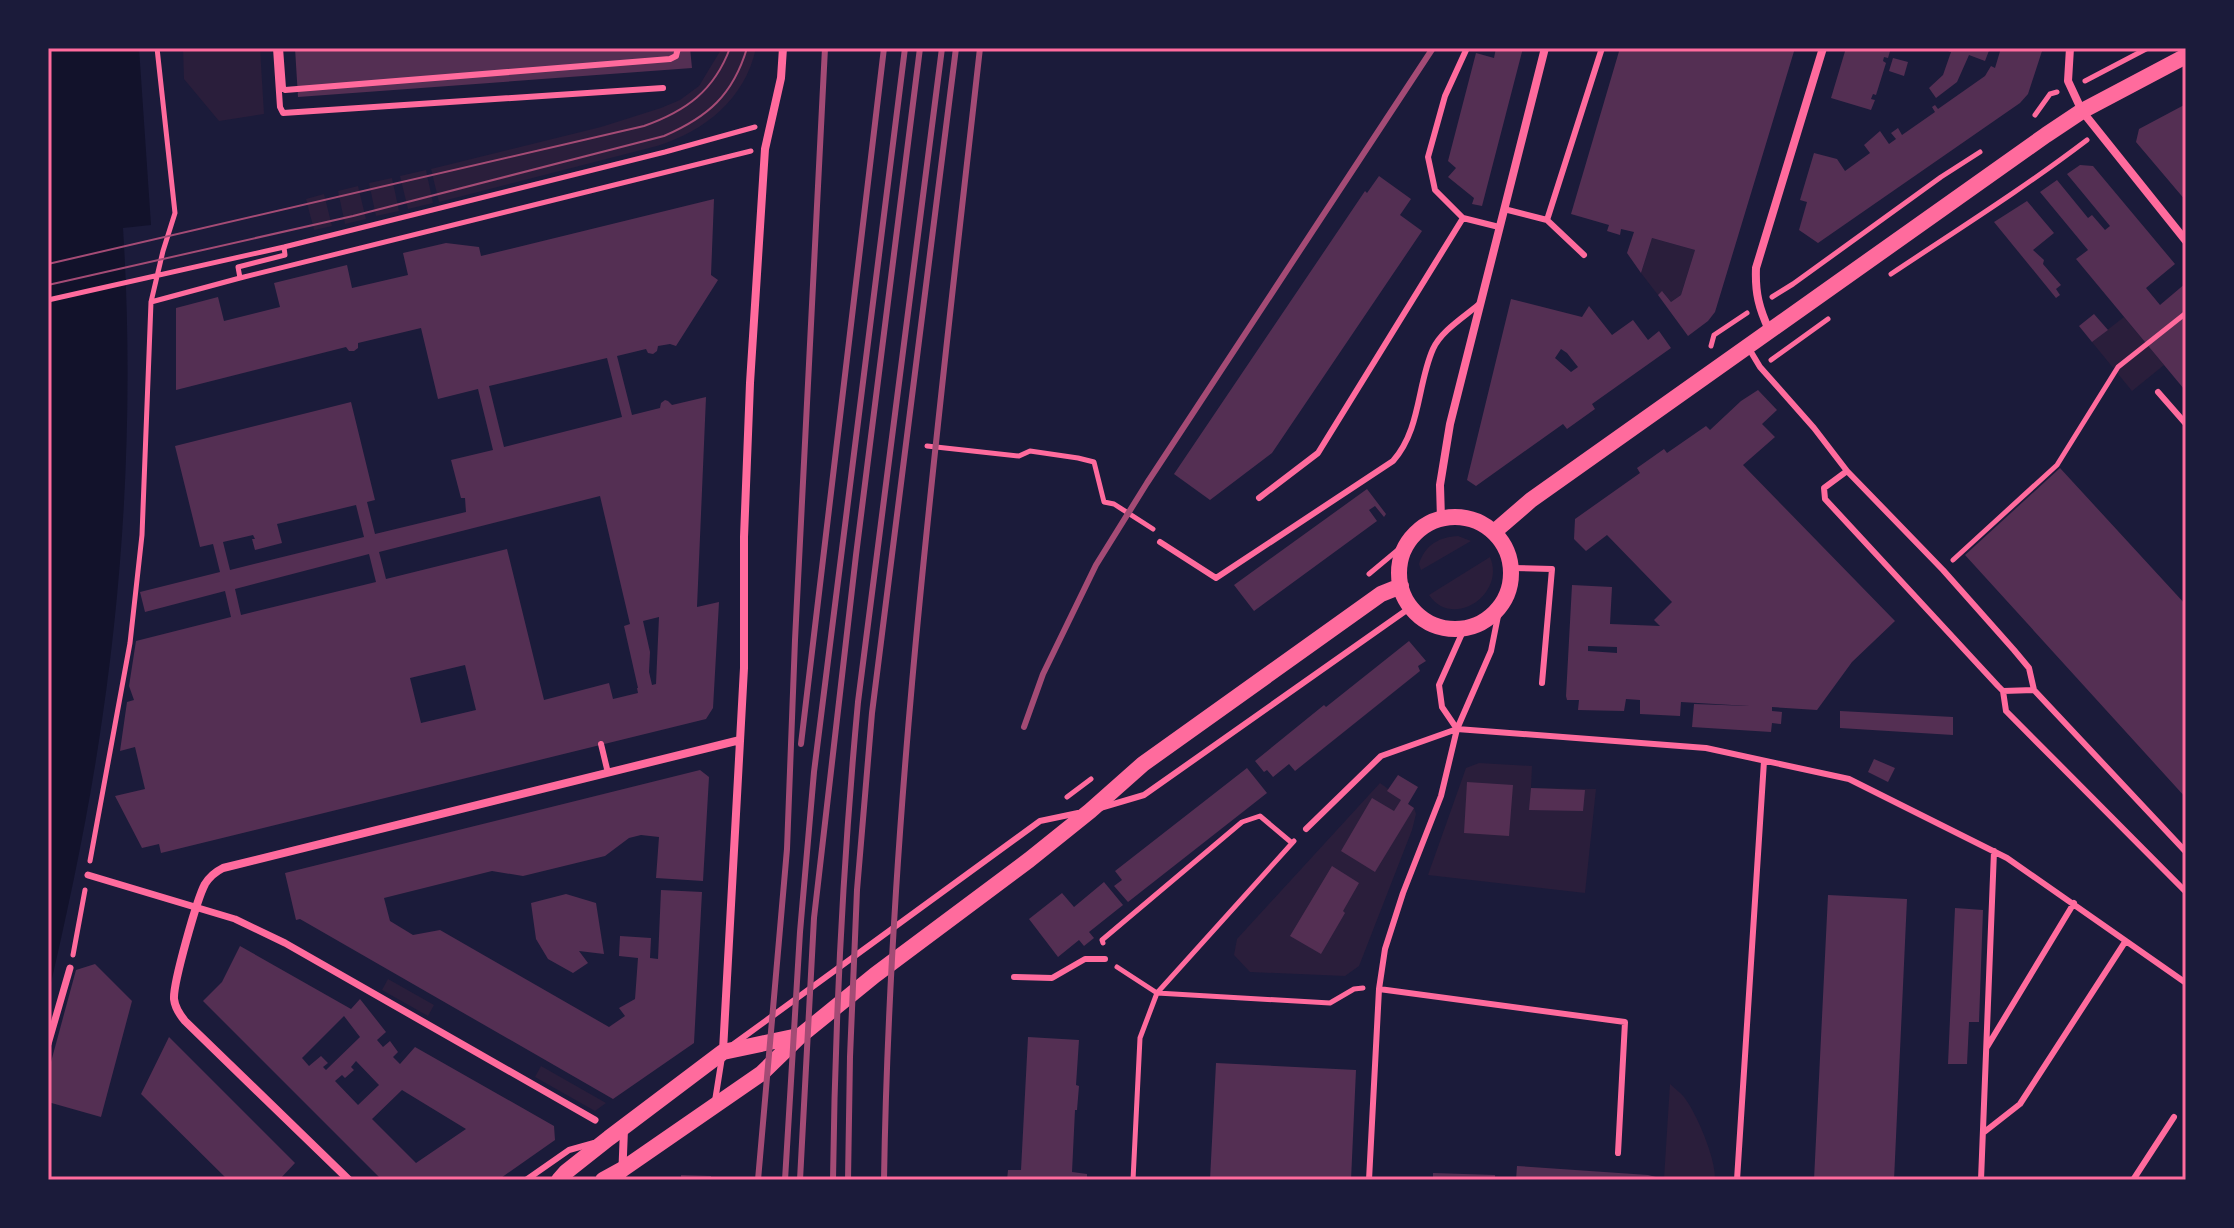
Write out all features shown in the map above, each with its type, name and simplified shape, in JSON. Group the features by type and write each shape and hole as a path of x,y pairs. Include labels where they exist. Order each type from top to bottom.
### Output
{"main road":[{"path":"1494,532 1531,500 2082,111 2186,56"},
{"path":"1454,517 1483,523 1494,532 1506,548 1511,568 1509,588 1500,606 1484,621 1464,629 1449,629 1422,618 1404,597 1400,561 1406,546 1421,528 1454,517"},
{"path":"603,1180 622,1175 762,1073 800,1036 875,975 1029,860 1143,764 1381,594 1401,586"},
{"path":"559,1180 723,1052 800,1036"}],"street":[{"path":"723,1052 744,668 748,429 765,149 781,78 783,48"},
{"path":"1441,519 1439,497 1443,458 1478,305 1545,48"},
{"path":"1769,331 1755,290 1756,268 1823,48"},
{"path":"2070,48 2068,81 2082,111 2186,241"},
{"path":"349,1180 185,1021 176,1007 174,998 178,976 197,908 207,881 214,873 223,868 740,740"},
{"path":"88,875 235,919 285,943 595,1120"},
{"path":"48,1044 70,968"},
{"path":"622,1175 624,1127"}],"lane":[{"path":"278,48 285,90 670,59 676,56 678,48"},
{"path":"278,48 280,107 283,113 663,88"},
{"path":"1467,48 1445,96 1428,157 1435,190 1463,218 1499,227"},
{"path":"1547,220 1602,48"},
{"path":"1504,209 1547,220 1584,255"},
{"path":"1259,498 1318,453 1463,218"},
{"path":"1160,542 1216,578 1393,461 1404,449 1433,347 1478,305"},
{"path":"1748,347 1760,367 1847,471 1943,570 2029,668 2034,690 2186,852"},
{"path":"2158,392 2186,424"},
{"path":"1847,471 1824,488 1825,499 2003,691 2006,711 2186,892"},
{"path":"1511,568 1552,569 1542,683"},
{"path":"1369,1180 1379,989 1385,949 1441,796 1457,729 1491,651 1500,606"},
{"path":"714,1107 723,1052 1040,821 1090,811 1144,795 1411,607"},
{"path":"1457,729 1442,707 1439,685 1464,629"},
{"path":"2003,691 2034,690"},
{"path":"1306,829 1381,756 1457,729 1706,748 1849,779 2007,858 2186,983"},
{"path":"601,744 608,773"},
{"path":"1737,1180 1764,761"},
{"path":"1981,1180 1994,851"},
{"path":"1986,1049 2074,903"},
{"path":"1983,1133 2020,1104 2125,942"},
{"path":"1014,977 1052,978 1085,959 1105,959"},
{"path":"1379,989 1625,1022 1618,1153"},
{"path":"2133,1180 2174,1117"},
{"path":"526,1180 569,1150 609,1138"}],"path":[{"path":"70,968 130,643 142,535 151,302 175,213 157,48"},
{"path":"48,300 284,247 771,124"},
{"path":"1880,282 1960,226 1988,211 2097,133"},
{"path":"151,302 743,152 765,149"},
{"path":"240,278 238,267 285,255 284,247"},
{"path":"1943,570 2057,465 2118,367 2186,313"},
{"path":"1760,367 1833,315"},
{"path":"927,446 1019,456 1030,451 1094,462 1104,502 1114,504 1157,532 1160,542"},
{"path":"1292,843 1260,816 1242,822 1102,940 1105,959 1157,993 1330,1003 1354,989 1379,989"},
{"path":"1133,1180 1140,1038 1157,993 1306,829"}],"shaded area":[{"path":"48,48 139,48 151,225 123,228 127,423 115,618 87,810 48,996"},
{"path":"183,48 260,48 264,114 219,121 184,79"},
{"path":"722,48 756,48 743,83 720,110 691,132 657,146 439,202 431,169 601,127 661,108 680,100 699,86"},
{"path":"426,170 433,203 408,209 400,176"},
{"path":"392,178 399,211 376,216 369,183"},
{"path":"358,186 366,219 345,224 338,191"},
{"path":"324,194 332,226 314,230 306,199"},
{"path":"1652,238 1695,250 1681,295 1671,302 1663,292 1658,295 1641,273"},
{"path":"2124,317 2164,365 2132,391 2092,342"},
{"path":"1458,536 1471,541 1421,570 1419,564 1429,547 1439,540"},
{"path":"1490,557 1493,571 1491,583 1484,595 1474,603 1451,609 1439,605 1429,595"},
{"path":"1479,763 1532,766 1531,788 1596,789 1585,893 1428,875 1466,768"},
{"path":"1380,783 1414,808 1416,814 1359,966 1345,976 1250,972 1234,955 1237,939"},
{"path":"388,979 434,1005 428,1016 382,990"},
{"path":"541,1066 606,1103 595,1111 535,1077"},
{"path":"1670,1084 1684,1097 1700,1125 1715,1180 1664,1179"}],"building":[{"path":"295,48 690,48 692,68 298,97"},
{"path":"1496,48 1523,48 1482,206 1472,204 1474,198 1448,177 1456,168 1448,161 1476,53 1494,58"},
{"path":"1620,48 1795,48 1715,312 1688,336 1658,295 1662,291 1671,302 1681,295 1695,250 1652,238 1641,273 1627,253 1634,232 1621,229 1620,235 1607,231 1609,225 1571,214"},
{"path":"1846,48 1891,48 1888,58 1884,57 1886,63 1876,95 1873,94 1871,99 1875,100 1871,110 1831,98"},
{"path":"1939,48 1990,48 1985,61 1969,55 1957,82 1936,98 1929,88 1943,75 1951,52"},
{"path":"2001,48 2043,48 2028,94 2020,103 1818,243 1799,230 1807,202 1800,200 1814,153 1837,159 1845,171 1870,153 1864,145 1880,131 1889,144 1896,139 1891,133 1898,128 1902,135 1935,112 1932,107 1935,105 1938,109 1985,76 1991,66 1995,68"},
{"path":"1893,58 1908,62 1904,76 1889,71"},
{"path":"2186,104 2186,201 2136,142 2139,129"},
{"path":"2080,165 2093,166 2175,264 2146,288 2160,305 2186,283 2184,389 2076,259 2088,250 2040,192 2057,180 2088,218 2092,215 2105,230 2110,226 2067,174"},
{"path":"1379,176 1411,199 1400,215 1422,231 1272,453 1210,500 1174,474 1365,191 1367,193"},
{"path":"714,199 711,275 718,280 676,346 658,346 653,354 646,349 617,356 632,415 660,408 665,400 672,405 706,397 697,607 719,602 713,708 706,719 161,853 159,844 142,848 115,796 145,789 135,747 120,751 127,702 134,700 129,686 136,641 231,617 225,591 145,612 140,592 220,572 213,544 200,547 175,446 351,402 375,500 367,502 375,534 466,512 465,498 461,498 451,460 493,450 478,389 438,399 421,328 358,343 354,351 346,347 176,390 176,308 218,297 224,321 280,307 274,283 347,265 352,288 408,275 403,253 446,243 479,247 481,256","holes":["607,358 622,417 504,447 489,386","600,496 630,624 624,626 638,693 613,699 609,683 544,700 507,549 386,579 379,552","356,505 364,537 230,570 223,542 253,535 255,550 282,543 277,524","369,554 376,582 241,615 235,589","659,617 656,684 652,685 650,652 643,621","465,665 476,710 421,723 410,678"]},
{"path":"2027,201 2054,233 2033,250 2061,285 2056,289 2060,295 2056,298 1994,222"},
{"path":"1511,299 1582,317 1589,306 1612,335 1633,320 1648,340 1659,331 1671,348 1592,404 1595,409 1567,429 1563,424 1476,486 1467,480","holes":["1561,349 1578,367 1571,372 1555,358"]},
{"path":"2094,314 2108,330 2092,342 2079,326"},
{"path":"1758,390 1777,410 1762,424 1775,437 1743,465 1895,621 1852,662 1817,710 1772,707 1772,711 1782,712 1781,724 1772,723 1771,732 1692,727 1694,704 1749,706 1681,702 1680,716 1640,714 1640,700 1626,699 1624,711 1578,710 1579,700 1567,700 1566,696 1572,585 1612,587 1610,624 1660,626 1654,620 1672,602 1607,535 1586,551 1574,539 1575,519 1640,473 1637,468 1664,449 1667,453 1706,426 1710,430 1741,401","holes":["1588,646 1617,647 1617,653 1588,651"]},
{"path":"2060,468 2186,605 2186,798 1965,555"},
{"path":"1367,489 1386,514 1384,517 1375,506 1369,510 1377,521 1254,611 1234,585"},
{"path":"1409,641 1426,661 1418,666 1420,671 1295,771 1289,764 1273,777 1267,770 1264,772 1255,761"},
{"path":"1840,711 1953,717 1953,735 1840,728"},
{"path":"1874,759 1895,768 1888,782 1868,772"},
{"path":"1247,768 1267,793 1128,902 1114,886 1122,880 1115,871"},
{"path":"700,770 709,777 703,881 656,878 659,837 641,835 629,838 605,856 523,876 492,871 384,898 390,921 413,935 440,930 609,1027 625,1016 619,1008 635,999 638,958 619,956 620,936 651,938 650,958 658,959 661,890 702,892 694,1043 613,1099 300,919 296,920 285,873"},
{"path":"1398,775 1418,787 1408,804 1414,808 1375,872 1341,851 1372,798 1394,811 1401,800 1387,791"},
{"path":"1467,782 1513,785 1509,836 1464,833"},
{"path":"1531,788 1585,790 1583,811 1529,810"},
{"path":"1332,866 1359,883 1321,954 1290,936"},
{"path":"1104,882 1123,905 1089,932 1094,938 1084,946 1079,940 1058,957 1029,919 1062,893 1074,907"},
{"path":"566,894 596,903 604,954 579,951 588,963 573,973 548,959 536,939 531,903"},
{"path":"1828,895 1907,899 1894,1180 1814,1180"},
{"path":"1955,908 1983,910 1979,1022 1969,1022 1967,1064 1948,1064"},
{"path":"240,946 351,1009 360,999 386,1032 377,1040 383,1047 390,1041 398,1052 393,1057 400,1064 415,1047 554,1126 555,1140 498,1180 382,1180 203,1001 222,982","holes":["344,1016 360,1037 326,1070 323,1067 328,1063 321,1056 309,1066 302,1058","356,1061 379,1085 358,1105 335,1081 342,1075 345,1078 354,1070 351,1067","402,1090 466,1129 416,1163 372,1119"]},
{"path":"95,964 132,1001 101,1117 48,1102 48,1073 76,970"},
{"path":"169,1037 295,1163 279,1180 228,1180 141,1094"},
{"path":"1028,1037 1079,1040 1076,1085 1079,1086 1072,1172 1087,1174 1087,1180 1007,1180 1008,1170 1021,1170"},
{"path":"1216,1063 1356,1070 1351,1180 1210,1180"},
{"path":"1517,1166 1648,1175 1664,1179 1516,1180"},
{"path":"1433,1173 1495,1175 1495,1180 1433,1180"},
{"path":"681,1175 711,1176 711,1180 681,1180"}],"tram line":[{"path":"48,264 644,126 673,114 697,98 716,76 730,48"},
{"path":"48,285 353,216 664,136 694,121 717,102 734,79 747,48"}],"railway":[{"path":"758,1180 787,849 825,48"},
{"path":"801,744 884,48"},
{"path":"785,1180 800,932 814,772 905,48"},
{"path":"800,1180 814,918 920,48"},
{"path":"833,1180 841,941 858,702 942,48"},
{"path":"848,1180 857,890 872,713 956,48"},
{"path":"884,1180 888,1038 906,754 918,613 980,48"},
{"path":"1024,727 1043,674 1096,565 1433,48"}]}
